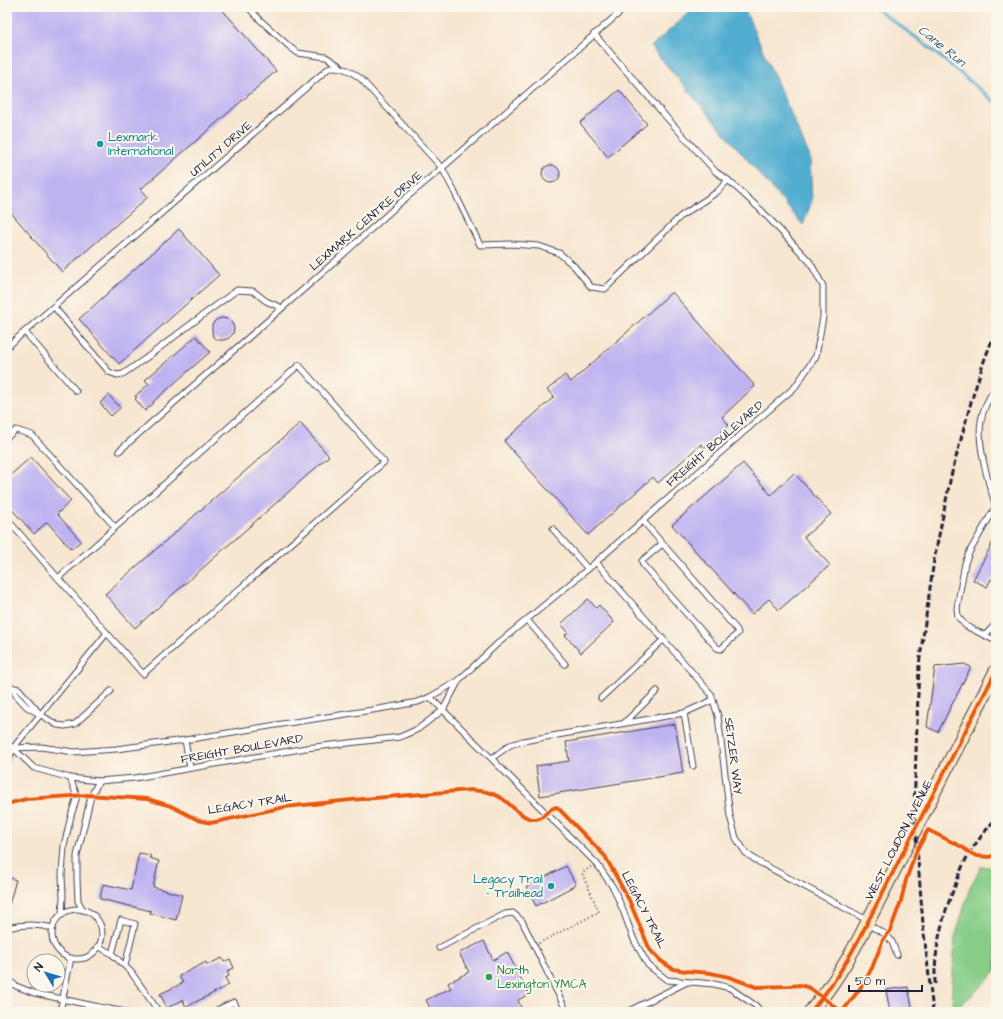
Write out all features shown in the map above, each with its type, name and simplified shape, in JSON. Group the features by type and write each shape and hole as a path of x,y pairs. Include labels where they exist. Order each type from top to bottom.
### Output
{"main road":[{"name":"WEST LOUDON AVENUE","path":"810,1012 826,993 860,939 996,671"}],"lane":[{"path":"248,7 282,41 298,53 326,57 353,72 361,79 442,168 480,245 512,244 539,246 559,253 574,266 592,287 605,289 681,216 717,192 728,180"},
{"name":"LEXMARK CENTRE DRIVE","path":"119,451 401,202 626,7"},
{"name":"FREIGHT BOULEVARD","path":"13,748 41,747 74,752 116,749 185,740 379,709 418,702 430,697 458,681 496,645 588,569 795,387 816,356 823,317 823,286 810,262 761,210 728,180 716,172 594,34"},
{"name":"UTILITY DRIVE","path":"7,347 330,67 337,66 345,68"},
{"path":"54,307 109,372 117,375 123,374 146,358 237,290 253,291 266,302 282,308"},
{"path":"25,332 76,391"},
{"path":"7,519 58,578 143,674 384,462 299,365 58,578"},
{"path":"996,387 988,399 981,420 980,438 984,467 996,506 970,551 965,563 957,608 958,617 966,626 996,641"},
{"path":"7,437 16,430 32,435 116,527"},
{"path":"643,521 737,630 738,633 721,649 717,648 643,565 642,561 662,544"},
{"path":"553,528 588,569"},
{"name":"SETZER WAY","path":"596,562 711,694 718,716 730,816 736,838 746,853 757,861 868,922 887,935 892,942 897,955"},
{"path":"527,620 565,664"},
{"path":"985,635 996,624"},
{"path":"7,752 13,748 41,715 107,633"},
{"path":"601,698 663,640"},
{"name":"FREIGHT BOULEVARD","path":"13,748 34,768 70,778 99,781 134,778 306,748 400,737 418,729 443,710 458,681"},
{"path":"7,684 19,689 41,715 57,725 66,726 75,724 112,692"},
{"path":"623,724 657,690"},
{"path":"430,697 597,864 614,889 634,940 648,965 667,980 714,984 730,988 756,1006 761,1012"},
{"path":"492,758 510,745 523,741 684,713 713,700"},
{"path":"684,713 693,766"},
{"path":"185,740 190,768"},
{"path":"7,744 13,748"},
{"path":"7,766 13,748"},
{"path":"62,914 64,846 77,796 70,778"},
{"path":"83,910 78,901 78,856 91,796 99,781"},
{"path":"75,909 83,910 90,913 99,925 101,932 100,940 98,946 92,954 77,959 71,958 62,954 56,948 53,941 53,928 56,920 62,914 75,909"},
{"path":"439,948 505,914 514,913 522,921 567,1012"},
{"path":"112,954 121,920 135,924 125,966"},
{"path":"7,928 16,925 53,928"},
{"path":"98,946 112,954 131,972 159,1012"},
{"path":"60,1012 71,958"},
{"path":"7,979 16,986 34,993 125,1012"},
{"path":"627,1012 688,982"},
{"path":"213,1012 234,1002 239,1012"}],"path":[{"path":"534,946 599,912 582,873 597,864"}],"green space":[{"path":"996,866 996,971 969,998 954,1008 952,989 955,938 970,887 980,867"}],"water":[{"path":"698,7 744,7 810,157 812,201 803,225 651,47 686,15"}],"building":[{"name":"Lexmark International","path":"7,7 220,7 276,71 141,189 148,197 62,272 7,208"},
{"path":"619,90 647,124 608,157 580,123"},
{"path":"551,165 557,168 560,174 557,180 551,183 545,180 542,174 545,168"},
{"path":"179,229 219,275 119,364 79,319"},
{"path":"672,292 755,386 722,417 729,425 704,448 701,444 658,483 653,477 588,535 504,441 554,397 547,390 565,375 571,382"},
{"path":"221,318 230,320 234,328 233,334 229,338 218,340 213,337 212,325 216,320"},
{"path":"196,336 210,352 153,402 154,403 145,411 135,399 137,397 135,396 149,384 145,380"},
{"path":"109,395 120,408 111,416 100,403"},
{"path":"300,423 329,456 135,628 105,594"},
{"path":"31,457 71,501 57,514 81,541 71,549 47,522 34,534 7,504 7,478"},
{"path":"743,463 771,495 794,473 831,514 804,537 830,565 779,610 769,599 752,614 672,525"},
{"path":"996,536 996,582 991,579 987,587 973,580"},
{"path":"588,599 596,608 599,605 614,622 581,653 565,635 568,632 561,624"},
{"path":"964,664 971,667 938,732 927,727 935,667"},
{"path":"675,724 683,773 540,796 536,766 569,761 566,742"},
{"path":"139,853 150,855 150,858 159,861 153,887 182,895 176,920 150,913 151,911 100,899 103,884 131,890"},
{"name":"Legacy Trail - Trailhead","path":"566,866 576,885 536,906 526,887"},
{"path":"7,877 16,880 9,905 7,905"},
{"name":"North Lexington YMCA","path":"484,941 493,960 507,952 529,994 518,1000 523,1012 432,1012 426,1000 451,988 448,983 469,972 459,953"},
{"path":"222,958 224,962 230,959 234,968 227,971 229,976 225,978 229,985 186,1007 183,1000 167,1008 160,994 183,983 179,976 206,962 207,965"},
{"path":"908,987 913,1012 890,1012 886,990"}],"waterway":[{"name":"Cane Run","path":"874,7 925,44 996,103"}],"railway":[{"path":"933,1012 923,924 914,810 919,665 934,560 951,476 971,402 996,330"},
{"path":"935,984 937,946 950,898 970,852 996,818"}],"cycle path":[{"path":"810,1012 837,977 859,939 996,671"},
{"name":"LEGACY TRAIL","path":"7,804 26,799 87,795 147,799 171,806 198,820 211,823 285,807 470,790 494,794 503,799 525,817 533,819 540,818 551,809 557,807 605,856 629,900 650,950 661,961 673,969 711,973 729,977 756,987 800,985 810,988 842,1012 859,990 872,968 883,940 890,931 916,852 928,830 977,856 990,857 996,854"}],"place":[{"name":"Lexmark International","path":"100,144"},
{"name":"Legacy Trail - Trailhead","path":"551,886"},
{"name":"North Lexington YMCA","path":"489,977"}]}
